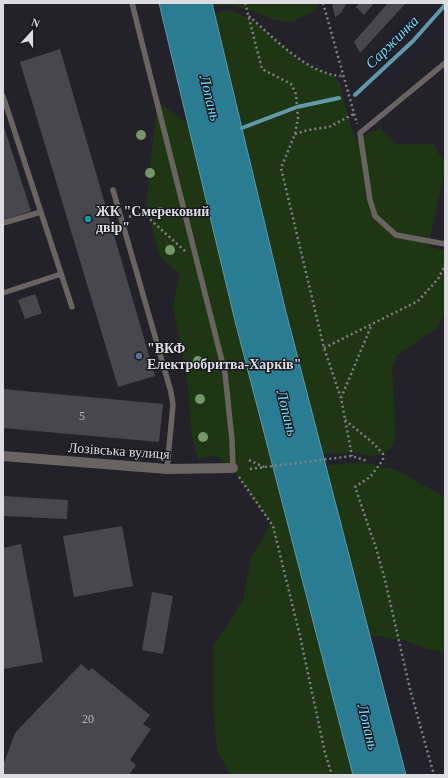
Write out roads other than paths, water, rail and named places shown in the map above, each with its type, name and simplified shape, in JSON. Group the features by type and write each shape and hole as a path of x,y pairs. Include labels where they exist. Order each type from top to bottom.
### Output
{"street":[{"name":"Лозівська вулиця","path":"3,456 167,469 232,468"}],"lane":[{"path":"132,3 225,373 232,440 232,468"},
{"path":"445,63 360,133 370,200 376,216 396,235 445,244"},
{"path":"3,96 72,307"},
{"path":"113,190 171,392 173,406 167,469"},
{"path":"3,224 40,212"},
{"path":"3,293 61,274"}],"water":[{"name":"Лопань","path":"159,3 212,3 286,312 406,775 353,775 235,321"}],"waterway":[{"name":"Саржинка","path":"355,95 413,41 445,5"},
{"name":"Саржинка","path":"242,128 297,107 339,98"}],"place":[{"name":"ЖК \"Смерековий двір\"","path":"88,219"},
{"name":"\"ВКФ Електробритва-Харків\"","path":"139,356"}]}
